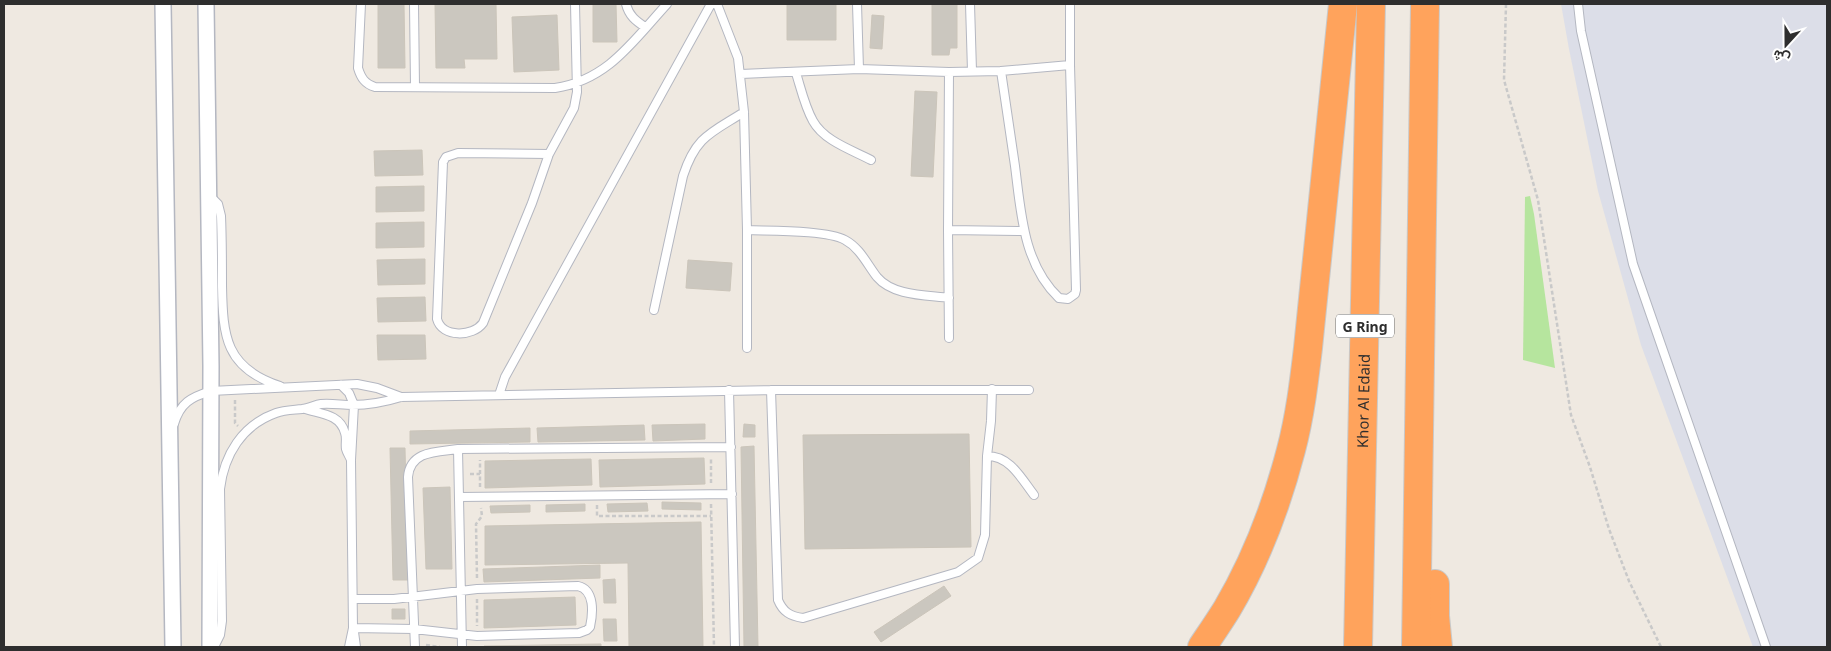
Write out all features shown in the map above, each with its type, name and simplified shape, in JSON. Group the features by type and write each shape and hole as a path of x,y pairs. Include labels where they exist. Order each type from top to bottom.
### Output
{"highway":[{"path":"1202,647 1227,609 1246,574 1263,534 1291,448 1301,400 1308,348 1343,4"},
{"name":"Khor Al Edaid","path":"1358,647 1371,4"},
{"path":"1416,647 1425,4"},
{"path":"1422,242 1435,359 1435,616 1438,647"}],"street":[{"path":"163,4 172,647"},
{"path":"206,4 211,391 210,647"}],"lane":[{"path":"361,4 358,68 360,75 369,85 375,87 555,88 577,83 599,73 667,4"},
{"path":"414,4 415,87"},
{"path":"549,154 458,153 446,157 443,162 437,319 440,328 469,333 477,329 483,322 532,202 549,154 574,108 577,83 575,4"},
{"path":"626,4 630,14 645,28"},
{"path":"499,395 505,378 711,4"},
{"path":"717,4 736,50 741,74 744,112 747,230 747,348"},
{"path":"857,4 859,69"},
{"path":"970,4 972,71"},
{"path":"1001,71 1024,231 1032,258 1048,286 1059,298 1072,298 1076,290 1070,4"},
{"path":"1578,4 1581,31 1633,264 1766,647"},
{"path":"741,74 859,69 948,72 1001,71 1070,65"},
{"path":"948,72 949,338"},
{"path":"796,73 810,113 821,131 829,138 871,160"},
{"path":"654,310 683,176 688,162 695,147 706,136 744,112"},
{"path":"209,196 214,199 220,210 222,321 227,343 244,365 255,375 265,381 284,387"},
{"path":"747,230 833,235 853,245 878,278 888,286 906,292 949,298"},
{"path":"948,230 1024,231"},
{"path":"342,385 349,393 354,405 351,460 353,628 356,647"},
{"path":"170,438 176,416 188,400 211,391 367,385 401,397"},
{"path":"729,390 735,647"},
{"path":"214,647 220,635 222,621 220,489 222,475 232,448 244,433 277,412 320,404 354,405 388,401 401,397 729,390 1029,390"},
{"path":"771,390 778,600 787,614 803,618 958,572 978,558 985,535 987,456 992,390"},
{"path":"303,408 325,413 335,418 346,434 346,449 351,460"},
{"path":"415,647 409,470 411,464 420,455 458,449 480,448 731,447"},
{"path":"458,449 462,647"},
{"path":"987,456 995,456 1007,461 1034,495"},
{"path":"459,497 732,494"},
{"path":"353,599 394,600 461,591 578,586 587,590 591,597 591,623 590,627 583,633 477,636 414,629 353,628"},
{"path":"349,647 353,628"}],"path":[{"path":"1506,4 1504,80 1538,200 1572,415 1622,564 1661,647"},
{"path":"711,447 714,647"},
{"path":"477,636 476,524 482,516 480,448"},
{"path":"596,496 597,516 711,516"}],"shaded area":[{"path":"1561,4 1827,4 1827,647 1753,647 1641,345 1598,191"}],"green space":[{"path":"1530,196 1555,368 1523,360 1525,197"}],"building":[{"path":"378,4 404,4 405,68 378,68"},
{"path":"435,4 496,4 497,59 464,59 465,68 436,68"},
{"path":"593,4 616,4 617,42 593,42"},
{"path":"787,4 836,4 836,40 787,40"},
{"path":"932,4 957,4 957,48 950,48 949,55 932,55"},
{"path":"557,15 559,70 514,72 512,17"},
{"path":"872,15 884,16 882,49 870,48"},
{"path":"915,91 937,92 933,177 911,176"},
{"path":"422,150 423,175 375,176 374,151"},
{"path":"424,186 424,211 376,212 376,187"},
{"path":"424,222 424,247 376,248 376,223"},
{"path":"425,259 425,284 378,285 377,260"},
{"path":"688,260 732,263 730,291 686,288"},
{"path":"425,297 426,321 378,322 377,298"},
{"path":"377,335 425,335 426,359 378,360"},
{"path":"705,424 705,439 653,441 652,425"},
{"path":"744,424 755,425 755,437 743,437"},
{"path":"644,425 645,440 538,442 537,428"},
{"path":"530,428 530,442 410,444 410,431"},
{"path":"969,434 971,547 805,549 803,435"},
{"path":"754,446 758,647 744,647 741,447"},
{"path":"390,448 405,448 408,580 393,580"},
{"path":"704,458 705,484 600,487 599,460"},
{"path":"591,459 592,485 485,488 485,461"},
{"path":"450,487 452,569 426,569 423,488"},
{"path":"662,502 701,503 701,510 662,509"},
{"path":"647,503 648,511 608,512 607,504"},
{"path":"585,504 585,511 546,512 546,505"},
{"path":"530,505 530,512 491,513 490,506"},
{"path":"701,522 703,647 629,647 628,563 485,565 485,526"},
{"path":"600,565 600,578 484,582 483,569"},
{"path":"615,579 616,603 604,603 603,580"},
{"path":"944,586 951,596 881,642 874,632"},
{"path":"575,597 576,625 484,628 484,600"},
{"path":"392,609 405,609 405,619 392,619"},
{"path":"603,619 616,619 617,641 604,641"},
{"path":"601,644 601,647 484,647 484,646"}]}
